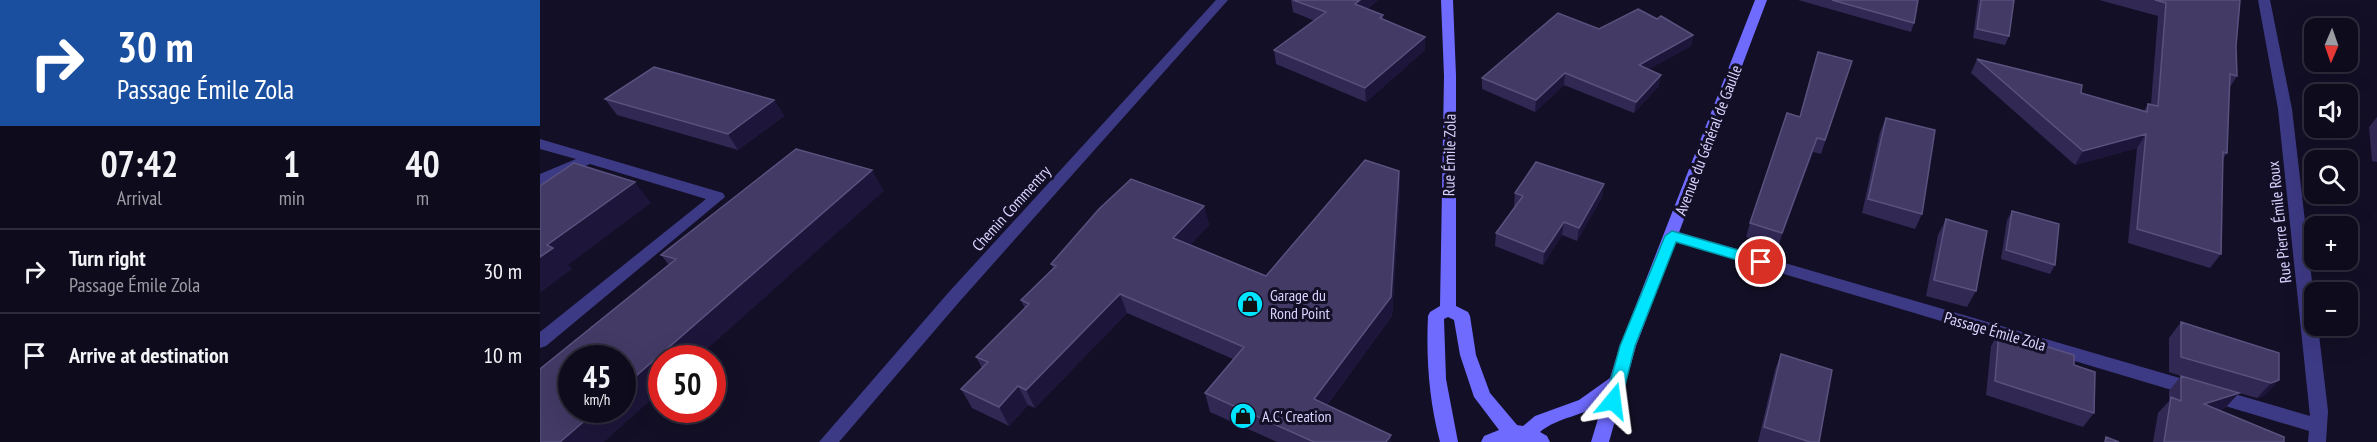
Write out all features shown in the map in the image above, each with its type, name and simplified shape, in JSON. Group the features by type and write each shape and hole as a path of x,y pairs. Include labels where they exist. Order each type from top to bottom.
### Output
{"main road":[{"name":"Rue Émile Zola","path":"1447,0 1450,76 1448,309 1436,316 1434,363 1440,412 1449,442"},
{"name":"Avenue du Général de Gaulle","path":"1600,442 1628,346 1761,0"},
{"path":"1448,309 1462,316 1467,355 1483,397 1527,436"},
{"path":"1490,442 1527,436 1542,421 1585,405 1619,381"}],"street":[{"name":"Chemin Commentry","path":"828,442 1222,0"},
{"name":"Rue Pierre Émile Roux","path":"2264,0 2285,108 2319,411 2317,434"},
{"path":"540,144 718,197 540,341"},
{"path":"540,180 590,158"},
{"name":"Passage Émile Zola","path":"1672,236 2317,434"}],"building":[{"path":"1293,0 1360,0 1355,4 1383,15 1380,18 1425,37 1365,88 1274,50 1326,12"},
{"path":"1832,0 1918,0 1914,23"},
{"path":"1981,0 2014,0 2009,36 1977,29"},
{"path":"2155,0 2240,0 2236,46 2237,76 2230,74 2227,153 2223,152 2221,254 2137,229 2146,134 2083,151 1977,59 2082,85 2081,93 2147,112 2148,104 2158,106 2166,3"},
{"path":"1638,9 1657,19 1661,16 1693,35 1639,65 1661,75 1636,102 1565,73 1536,100 1482,78 1558,13 1599,29"},
{"path":"1818,52 1852,61 1825,140 1817,138 1782,233 1750,223 1787,113 1800,117"},
{"path":"654,67 774,100 728,134 605,99"},
{"path":"1886,118 1935,130 1922,214 1868,199"},
{"path":"796,149 872,170 671,345 648,345 648,365 636,376 636,345 570,345 676,259 661,255"},
{"path":"1365,160 1399,171 1391,297 1314,399 1391,435 1386,442 1314,442 1205,393 1244,347 1120,294 1026,390 1018,386 999,407 961,389 988,362 976,357 1029,304 1021,300 1056,266 1051,264 1099,209 1131,179 1204,206 1173,238 1266,276"},
{"path":"1536,162 1604,184 1579,228 1564,222 1544,252 1496,233 1523,196 1515,193"},
{"path":"574,163 635,182 547,245 553,248 540,257 540,186"},
{"path":"2012,211 2059,224 2055,265 2006,250"},
{"path":"1946,219 1987,231 1976,291 1934,280"},
{"path":"2181,322 2279,353 2279,380 2271,383 2181,357"},
{"path":"1999,332 2074,355 2074,365 2095,372 2094,413 1995,381"},
{"path":"558,354 558,423 582,423 560,442 540,442 540,369"},
{"path":"1781,354 1832,370 1819,442 1810,442 1764,427"},
{"path":"2181,376 2239,393 2204,404 2284,437 2284,442 2164,442 2171,397 2181,401"},
{"path":"2106,437 2119,442 2105,442"}],"place":[{"name":"Garage du Rond Point","path":"1250,304"},
{"name":"A.C' Creation","path":"1243,416"}],"route":[{"path":"1613,401 1628,346 1672,236 1761,262"}]}
